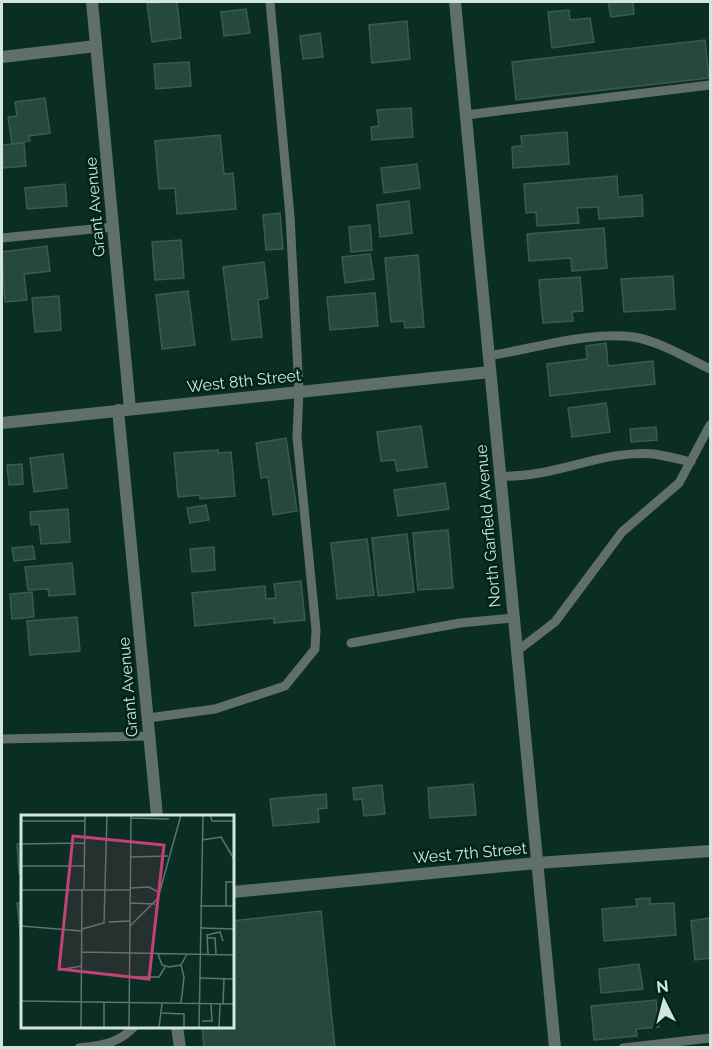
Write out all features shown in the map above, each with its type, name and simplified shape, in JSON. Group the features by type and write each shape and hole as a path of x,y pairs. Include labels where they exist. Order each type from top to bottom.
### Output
{"street":[{"name":"Grant Avenue","path":"92,2 113,227 124,410 157,815"},
{"name":"North Garfield Avenue","path":"455,2 555,1047"},
{"path":"2,57 96,46"},
{"name":"West 8th Street","path":"2,423 490,372"},
{"name":"West 7th Street","path":"234,892 537,864 711,851"},
{"path":"177,1028 180,1047"}],"lane":[{"path":"148,718 215,710 285,686 315,649 316,630 297,437 299,391 290,216 270,2"},
{"path":"466,115 711,85"},
{"path":"2,238 113,227"},
{"path":"488,356 597,338 636,338 655,342 711,369"},
{"path":"517,651 555,622 622,532 679,483 711,425"},
{"path":"500,476 522,477 621,457 653,454 691,462"},
{"path":"351,643 460,623 513,618"},
{"path":"2,739 149,736"},
{"path":"79,1047 111,1044 125,1038 133,1028"},
{"path":"623,1047 711,1038"}],"building":[{"path":"177,2 181,38 152,42 147,3"},
{"path":"608,2 633,2 634,14 611,17"},
{"path":"246,9 250,33 224,36 221,12"},
{"path":"569,10 570,20 590,18 594,42 552,48 548,12"},
{"path":"407,21 410,59 372,63 369,25"},
{"path":"320,33 323,57 303,59 300,36"},
{"path":"705,40 709,78 516,100 512,62"},
{"path":"189,62 191,86 156,89 154,64"},
{"path":"45,98 50,133 29,136 30,141 12,144 8,117 17,116 15,102"},
{"path":"411,108 413,137 372,140 371,127 379,126 377,110"},
{"path":"567,132 569,164 513,168 512,147 522,146 521,136"},
{"path":"220,135 224,174 233,173 236,209 177,214 175,188 159,189 155,141"},
{"path":"24,143 26,166 3,168 2,145"},
{"path":"417,164 420,188 384,193 381,168"},
{"path":"617,176 618,197 642,195 643,216 599,219 598,207 577,208 579,223 537,226 536,212 526,213 524,184"},
{"path":"65,184 67,206 27,209 25,188"},
{"path":"409,201 412,233 380,237 377,205"},
{"path":"280,213 283,249 266,250 263,215"},
{"path":"370,225 372,250 351,252 349,227"},
{"path":"604,228 607,268 572,271 571,258 529,261 527,234"},
{"path":"181,240 184,278 155,280 152,242"},
{"path":"47,246 50,271 24,274 27,300 5,302 2,252"},
{"path":"370,254 374,279 345,283 342,257"},
{"path":"418,255 424,327 405,328 404,321 391,322 385,258"},
{"path":"264,262 268,298 258,300 262,337 232,340 223,267"},
{"path":"673,276 675,309 624,312 621,279"},
{"path":"580,277 583,311 572,312 573,321 543,323 539,280"},
{"path":"188,291 195,345 162,349 156,295"},
{"path":"375,293 378,326 330,330 327,297"},
{"path":"59,296 61,330 35,332 32,298"},
{"path":"606,343 608,366 653,361 655,384 550,396 547,364 587,359 586,346"},
{"path":"606,403 610,432 572,437 568,408"},
{"path":"421,426 427,467 397,471 395,460 381,461 377,432"},
{"path":"656,427 657,440 631,442 630,429"},
{"path":"286,438 297,511 273,515 268,477 261,478 256,443"},
{"path":"218,450 218,453 231,452 235,496 200,499 200,495 178,497 174,453"},
{"path":"63,454 67,488 34,492 30,458"},
{"path":"22,464 23,484 9,485 7,465"},
{"path":"445,483 449,509 398,516 394,490"},
{"path":"206,505 209,520 190,523 187,508"},
{"path":"68,509 70,542 41,544 39,524 31,525 30,512"},
{"path":"448,530 453,588 418,590 413,533"},
{"path":"407,534 414,592 378,596 372,538"},
{"path":"367,539 374,595 337,599 331,543"},
{"path":"33,546 35,559 14,561 12,548"},
{"path":"214,547 215,570 192,572 190,549"},
{"path":"72,563 75,594 49,596 48,589 28,590 25,567"},
{"path":"301,581 305,620 274,623 274,618 195,626 192,593 265,586 266,599 276,598 274,584"},
{"path":"32,592 34,617 12,619 10,594"},
{"path":"77,617 80,651 30,655 27,621"},
{"path":"473,784 476,815 430,818 428,788"},
{"path":"382,785 385,814 364,816 362,799 354,800 353,788"},
{"path":"326,794 327,808 318,809 319,822 273,826 270,799"},
{"path":"21,843 21,873 19,873 17,844"},
{"path":"650,898 650,904 674,903 676,935 604,941 602,909 637,906 636,899"},
{"path":"17,903 21,903 21,941"},
{"path":"321,911 335,1048 204,1048 202,1028 234,1028 234,921"},
{"path":"710,918 710,958 695,960 691,921"},
{"path":"639,964 643,989 601,993 599,969"},
{"path":"656,1000 659,1027 636,1029 637,1036 594,1040 591,1006"}]}
